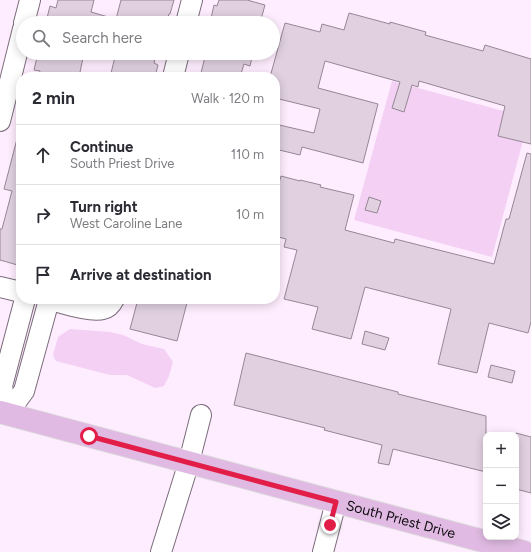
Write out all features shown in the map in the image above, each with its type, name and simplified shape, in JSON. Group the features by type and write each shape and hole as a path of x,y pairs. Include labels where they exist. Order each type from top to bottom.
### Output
{"main road":[{"name":"South Priest Drive","path":"3,413 524,552"}],"street":[{"path":"26,16 30,0"},
{"path":"188,16 192,0"},
{"path":"0,121 16,57"},
{"path":"173,72 177,60"},
{"path":"0,286 16,291"},
{"path":"3,413 2,386 24,304"},
{"path":"3,413 24,391 47,304"},
{"path":"68,304 92,310 108,304"},
{"path":"17,332 38,338"},
{"path":"162,552 201,415"},
{"path":"323,552 336,502"}],"shaded area":[{"path":"392,81 529,118 492,257 354,220"},
{"path":"70,329 110,332 123,335 142,344 164,349 173,362 164,386 155,388 127,375 110,375 56,361 53,355 58,337"}],"building":[{"path":"58,0 94,0 91,12 105,16 48,16 50,6 56,8"},
{"path":"121,0 174,0 168,16 117,16"},
{"path":"219,0 247,0 265,5 262,16 212,16 214,5 217,6"},
{"path":"349,13 426,32 425,35 483,51 485,45 531,59 531,144 498,136 505,106 419,81 418,87 412,85 404,112 392,108 400,82 325,61 318,88 378,104 363,163 302,147 300,155 280,150 280,125 314,133 320,109 280,99 280,72 271,72 275,60 280,60 280,41 285,23 320,32 322,24 344,30"},
{"path":"36,60 83,60 80,72 40,72 34,70"},
{"path":"114,60 155,60 154,63 158,65 156,72 111,72"},
{"path":"204,60 251,60 250,66 244,64 242,72 201,72"},
{"path":"16,143 16,265 0,260 0,229 2,229 12,191 4,189"},
{"path":"527,153 531,154 531,322 528,333 489,323 477,373 438,364 451,309 365,287 351,339 312,329 318,307 284,299 297,250 284,247 286,239 280,237 281,176 321,185 320,187 354,195 345,230 394,243 395,239 494,264 506,219 509,219"},
{"path":"369,197 381,201 377,213 365,210"},
{"path":"137,304 187,304 177,341 130,329"},
{"path":"365,331 389,338 385,350 362,344"},
{"path":"246,353 398,392 398,394 486,416 486,432 483,432 483,471 393,449 389,465 378,463 382,445 324,430 325,428 234,405"},
{"path":"491,365 515,371 512,383 488,377"},
{"path":"519,434 531,437 531,493 519,490"}],"route":[{"path":"89,436 336,502 330,525"}]}
